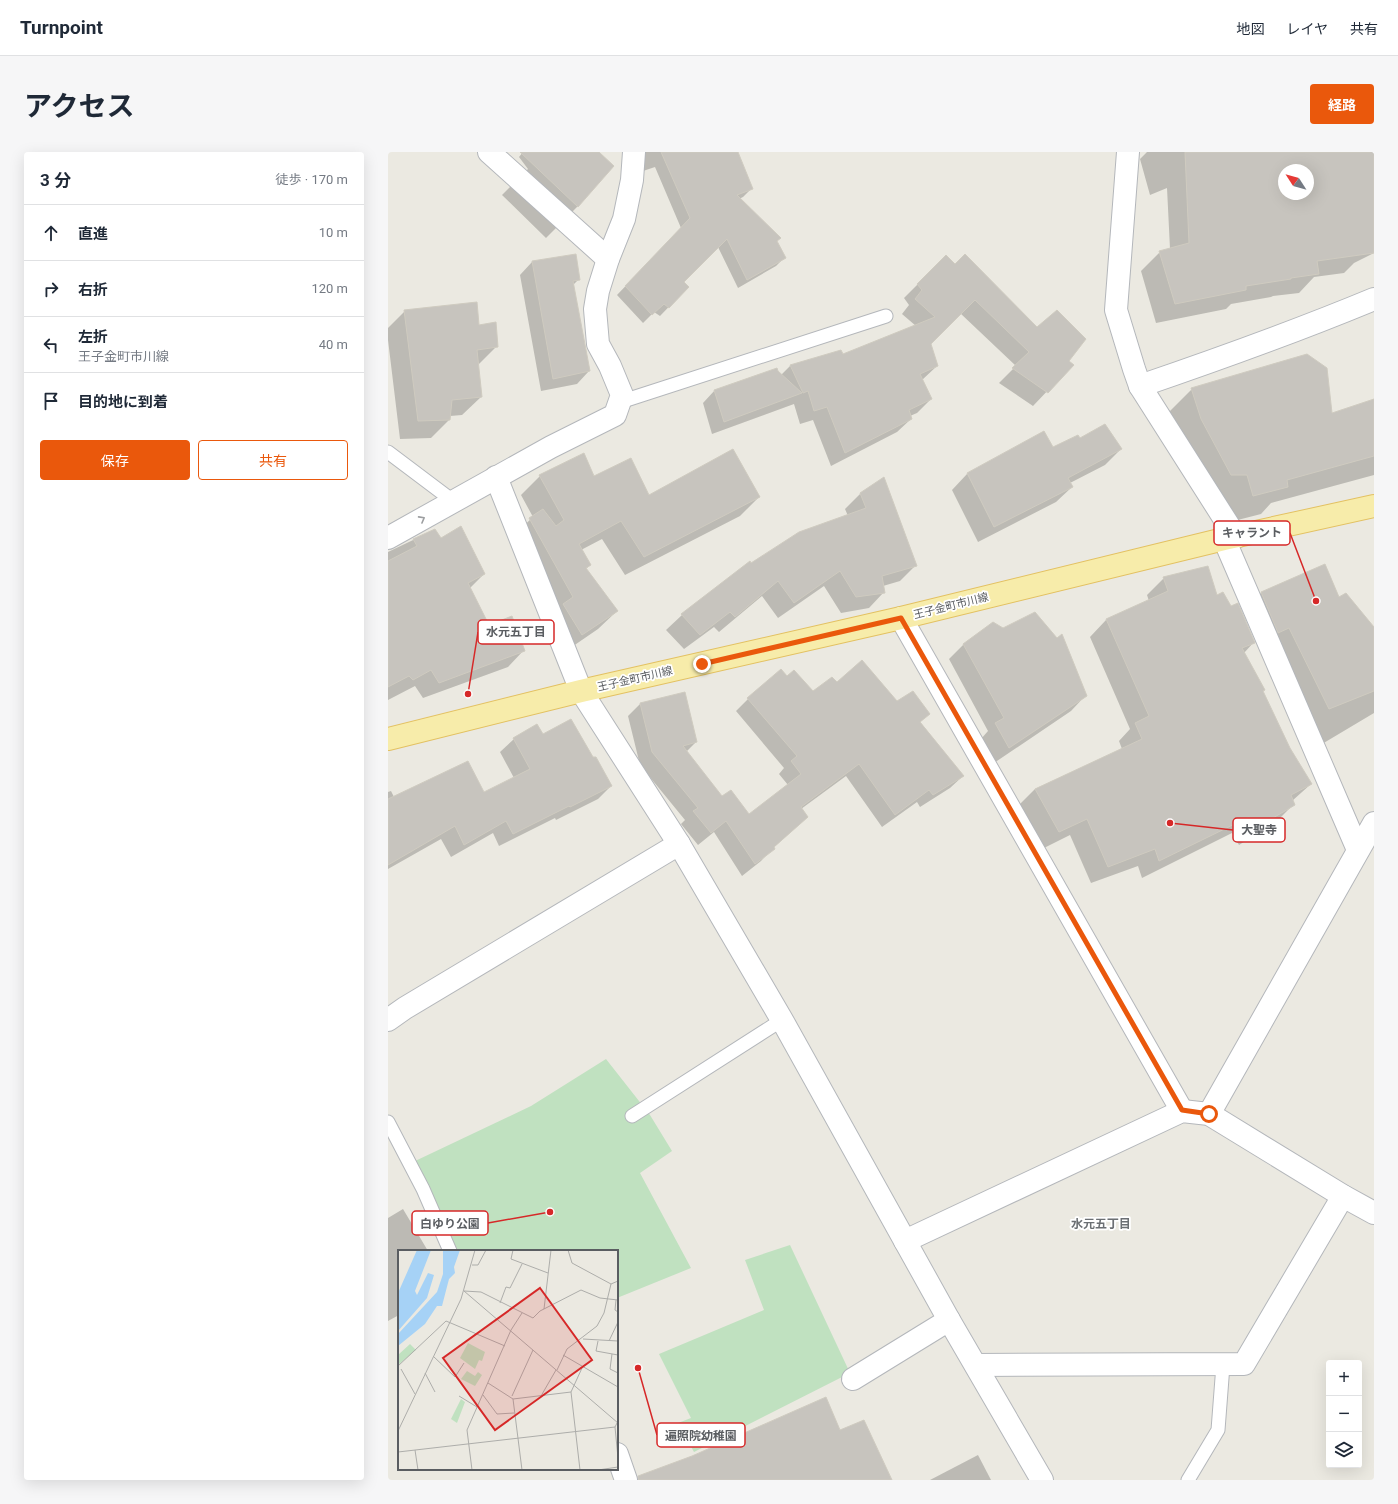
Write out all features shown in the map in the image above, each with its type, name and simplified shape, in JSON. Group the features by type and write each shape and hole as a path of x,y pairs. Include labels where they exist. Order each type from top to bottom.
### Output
{"main road":[{"name":"王子金町市川線","path":"388,739 581,691 901,618 1230,538 1374,506"}],"street":[{"path":"489,152 608,258"},
{"path":"388,538 551,447 615,415 622,395 610,366 598,344 595,309 598,291 608,258 624,219 632,180 634,152"},
{"path":"1128,152 1116,310 1134,370 1140,386 1230,538 1358,850"},
{"path":"1140,386 1263,343 1374,299"},
{"path":"496,477 581,691 679,844 782,1020 949,1320 1042,1480"},
{"path":"901,618 1182,1110"},
{"path":"1209,1114 1374,823"},
{"path":"388,1020 679,844"},
{"path":"905,1241 1182,1110 1209,1114 1343,1196 1374,1213"},
{"path":"976,1365 1244,1364 1343,1196"},
{"path":"853,1379 949,1320"},
{"path":"618,1457 626,1480"}],"lane":[{"path":"620,402 886,316"},
{"path":"388,452 453,501"},
{"path":"632,1116 782,1020"},
{"path":"388,1122 422,1189 450,1250"},
{"path":"1188,1480 1218,1430 1223,1365"}],"green space":[{"path":"606,1059 650,1115 672,1151 640,1173 691,1268 618,1298 618,1250 457,1250 413,1162 531,1106"},
{"path":"790,1245 850,1373 694,1452 678,1423 691,1418 659,1354 764,1310 745,1260"}],"building":[{"path":"520,152 599,152 614,166 578,207"},
{"path":"661,152 738,152 753,189 737,195 781,238 777,241 786,258 747,280 727,239 684,282 689,287 669,308 664,304 652,315 625,286 690,218"},
{"path":"1185,152 1374,152 1374,253 1317,261 1319,274 1246,286 1246,290 1175,304 1159,251 1189,243"},
{"path":"576,254 580,280 573,281 590,371 553,379 532,261"},
{"path":"965,254 1037,327 1057,310 1086,339 1069,361 1074,365 1048,393 1012,368 1029,352 975,300 931,344 938,366 920,374 932,399 909,410 912,419 845,453 827,407 814,411 808,391 803,393 790,365 841,350 843,354 935,317 915,299 922,290 917,284 946,255 955,264"},
{"path":"477,302 479,325 496,322 498,347 477,350 482,397 452,400 450,420 418,421 404,310"},
{"path":"1307,354 1327,368 1332,413 1374,399 1374,456 1287,480 1288,487 1253,496 1247,475 1231,475 1201,419 1191,388"},
{"path":"777,368 778,371 802,393 724,422 714,390"},
{"path":"1105,424 1122,449 1068,478 1073,487 994,527 967,473 1044,431 1053,447 1078,435 1080,438"},
{"path":"733,449 760,497 644,557 621,521 579,544 591,565 586,568 618,611 582,635 563,604 573,597 529,518 543,509 556,526 564,520 539,475 584,453 594,476 631,458 649,495"},
{"path":"884,477 917,566 882,576 885,593 856,597 840,571 794,603 778,581 735,617 730,612 700,635 681,614 750,561 751,563 799,532 866,508 860,493"},
{"path":"461,526 485,574 468,583 489,625 512,616 525,651 439,683 431,670 413,680 409,676 388,687 388,561 417,546 413,539 435,529 441,538"},
{"path":"1325,564 1339,597 1346,593 1374,627 1374,691 1329,709 1289,628 1278,633 1261,592"},
{"path":"1208,566 1217,595 1223,592 1231,606 1238,603 1255,643 1242,648 1265,690 1263,691 1290,748 1312,784 1291,795 1295,805 1256,828 1249,817 1159,861 1155,849 1108,867 1087,819 1059,832 1035,789 1142,739 1135,723 1149,716 1106,619 1168,591 1163,577"},
{"path":"1035,612 1057,638 1062,634 1087,696 1009,748 995,723 1004,718 963,644 993,622 1003,628"},
{"path":"862,660 897,701 913,691 930,714 920,722 964,776 933,795 929,790 895,815 859,764 801,807 808,817 774,847 775,849 755,864 726,821 711,833 693,811 698,808 652,752 640,703 685,692 697,742 683,746 722,796 731,790 749,814 801,774 791,761 797,756 747,698 781,669 787,676 794,670 813,691 832,677 837,682"},
{"path":"571,719 593,757 596,757 612,786 513,834 506,821 464,845 455,826 388,865 388,799 468,761 484,792 530,769 513,738 537,724 543,734"},
{"path":"826,1397 840,1430 864,1420 892,1480 638,1480 638,1476 692,1456"}],"place":[{"name":"キャラント","path":"1316,601"},
{"name":"水元五丁目","path":"468,694"},
{"name":"大聖寺","path":"1170,823"},
{"name":"白ゆり公園","path":"550,1212"},
{"name":"遍照院幼稚園","path":"638,1368"}],"district":[{"name":"水元五丁目","path":"1101,1224"}],"route":[{"path":"702,664 901,618 1182,1110 1209,1114"}]}
